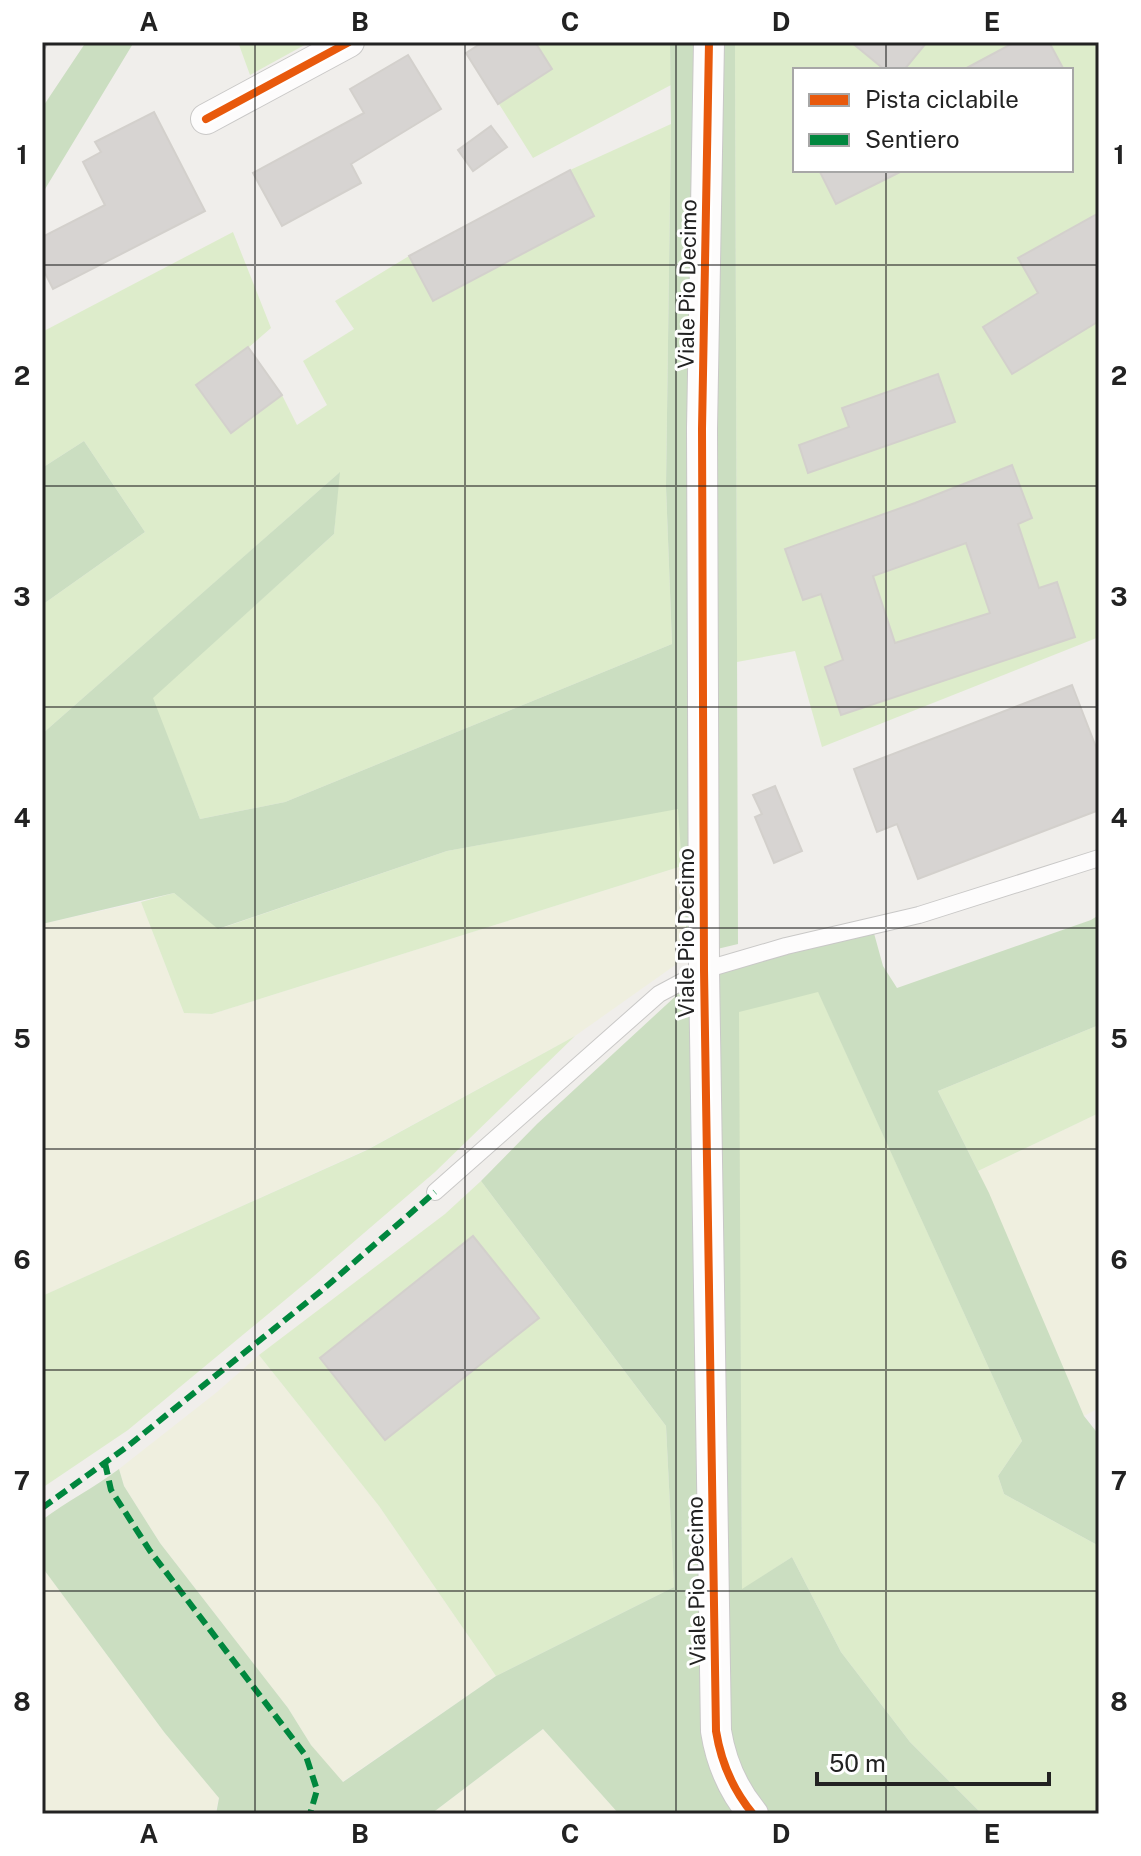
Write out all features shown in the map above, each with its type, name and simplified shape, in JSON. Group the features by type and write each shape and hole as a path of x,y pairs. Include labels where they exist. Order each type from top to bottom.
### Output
{"street":[{"path":"206,119 349,42"},
{"name":"Viale Pio Decimo","path":"709,42 702,429 704,970 716,1731 720,1756 753,1814"}],"lane":[{"path":"435,1192 659,994 704,970 786,946 919,915 1099,858"}],"green space":[{"path":"86,42 134,42 42,194 42,108"},
{"path":"238,42 310,42 250,75"},
{"path":"535,42 670,42 671,85 533,158 499,104 552,69"},
{"path":"670,42 735,42 738,944 688,956 678,809 447,851 218,929 174,893 42,924 42,734 340,472 334,534 153,698 200,819 285,802 672,644 666,487"},
{"path":"735,42 1099,42 1099,637 822,747 795,651 737,662"},
{"path":"671,124 666,487 672,644 285,802 200,819 152,698 334,534 339,473 42,734 42,605 145,532 84,441 42,468 42,332 233,232 271,328 248,348 282,395 297,425 327,405 303,361 354,329 335,301 409,256 434,301 594,216 570,170"},
{"path":"84,441 145,532 42,605 42,468"},
{"path":"679,808 682,866 212,1014 184,1013 141,902 174,893 219,929 447,851"},
{"path":"682,866 688,956 575,1036 368,1149 42,1296 42,924 141,902 184,1013 212,1014"},
{"path":"1099,915 1099,1025 938,1091 989,1193 1084,1416 1099,1435 1099,1546 1004,1494 998,1476 1022,1441 818,992 739,1012 742,1589 792,1557 841,1652 910,1742 982,1814 619,1814 543,1729 431,1814 216,1814 219,1798 164,1732 42,1567 42,1520 119,1469 124,1486 160,1543 288,1708 311,1745 343,1782 496,1676 674,1587 666,1426 481,1181 537,1124 704,970 872,926 883,966 897,988"},
{"path":"818,991 1022,1441 998,1476 1004,1494 1099,1546 1099,1814 982,1814 910,1742 841,1652 792,1557 742,1590 738,1011"},
{"path":"1099,1025 1099,1113 978,1171 938,1091"},
{"path":"575,1036 435,1172 314,1276 128,1430 42,1488 42,1296 367,1150"},
{"path":"1099,1113 1099,1408 1084,1416 978,1171"},
{"path":"481,1181 666,1426 674,1587 496,1676 379,1506 259,1355 445,1214"},
{"path":"259,1355 379,1506 496,1676 342,1782 160,1543 124,1486 119,1469"},
{"path":"42,1567 164,1732 219,1798 215,1814 42,1814"},
{"path":"543,1729 619,1814 431,1814"}],"building":[{"path":"483,42 535,42 552,69 498,104 466,53"},
{"path":"851,42 927,42 906,68 883,68"},
{"path":"1015,42 1049,42 1063,68 967,68"},
{"path":"408,55 441,109 351,164 361,183 282,226 253,173 364,113 350,89"},
{"path":"154,112 205,211 53,289 42,267 42,237 105,205 83,162 101,152 95,142"},
{"path":"491,126 507,147 473,171 458,150"},
{"path":"570,170 594,216 433,301 409,256"},
{"path":"820,172 900,172 836,204"},
{"path":"1099,213 1099,321 1012,374 983,327 1038,293 1018,258"},
{"path":"248,347 282,395 231,433 196,385"},
{"path":"938,374 955,422 808,473 799,445 849,427 842,408"},
{"path":"1012,465 1032,518 1018,524 1039,588 1057,582 1075,637 841,715 825,667 843,660 821,594 803,600 785,549","holes":["966,543 990,613 895,643 873,576"]},
{"path":"1072,685 1099,755 1099,810 918,879 897,824 877,832 854,769"},
{"path":"775,786 802,851 774,863 755,817 762,814 753,795"},
{"path":"473,1236 539,1318 385,1440 320,1358"}],"railway":[{"path":"42,49 46,42"}],"marked path":[{"path":"42,1508 128,1446 321,1291 435,1192"},
{"path":"105,1463 111,1490 150,1551 306,1756 317,1790 310,1814"}],"cycle path":[{"path":"206,119 349,42"},
{"path":"709,42 702,429 704,970 716,1731 729,1775 753,1814"}]}
